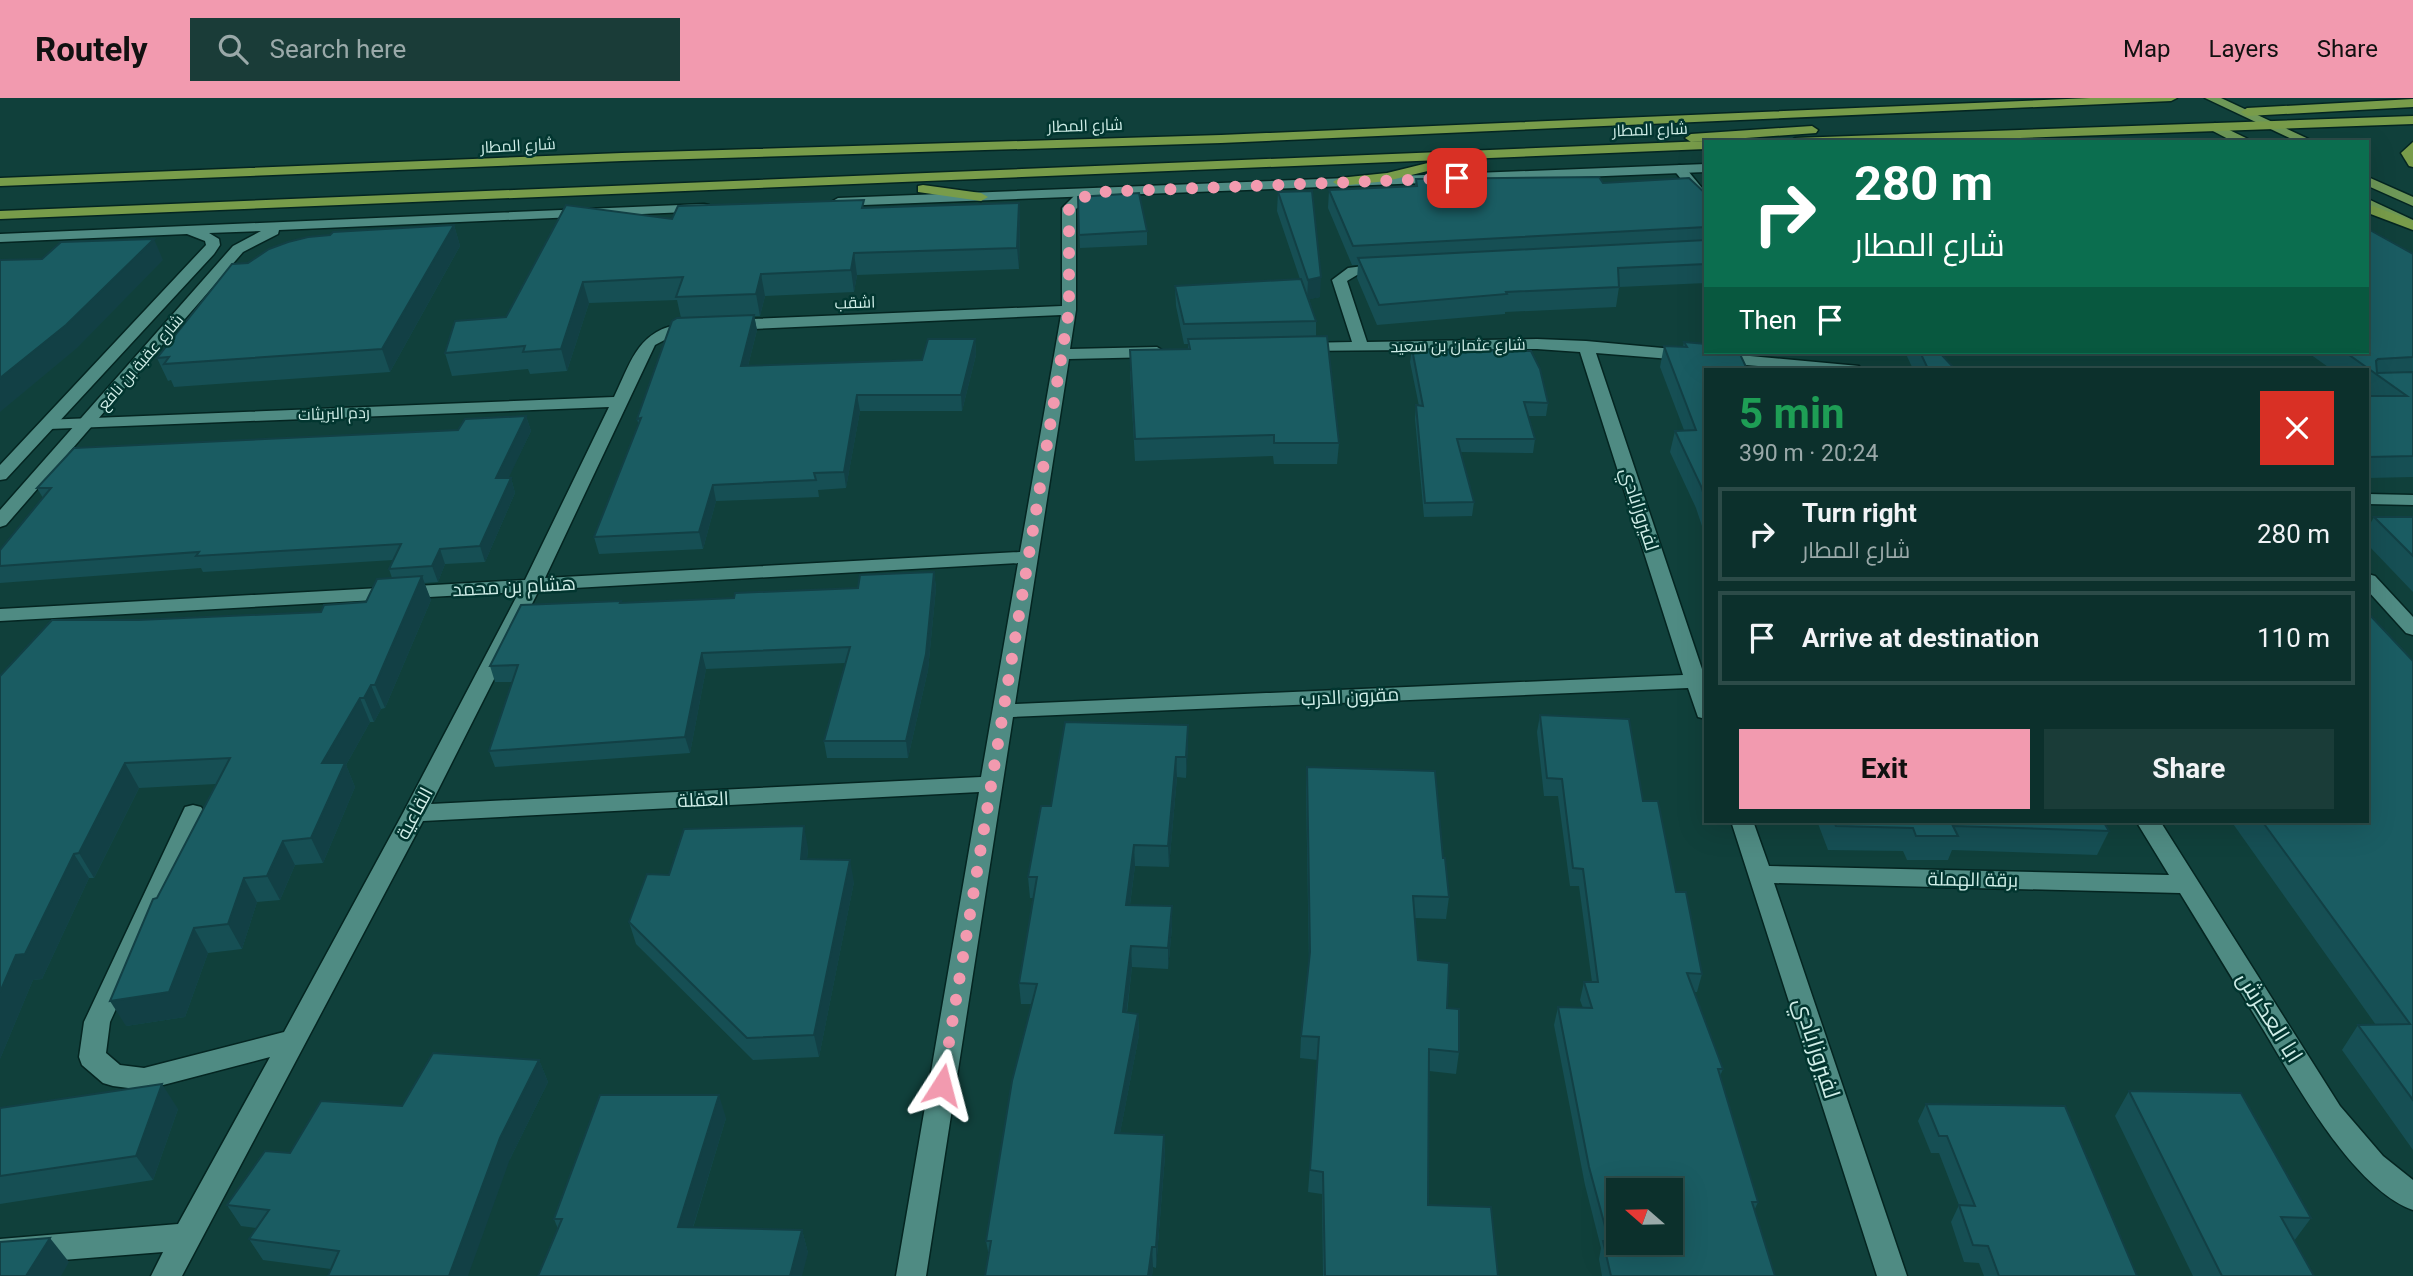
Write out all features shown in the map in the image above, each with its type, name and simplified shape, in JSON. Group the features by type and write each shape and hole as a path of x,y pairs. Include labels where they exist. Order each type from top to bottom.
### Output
{"highway":[{"name":"شارع المطار","path":"0,181 472,165 636,156 1221,139 2171,98"},
{"path":"1602,148 1721,134 2148,114 2145,104 2126,100"},
{"path":"2215,127 2213,119 2222,114 2413,103"},
{"path":"1855,140 2413,120"},
{"name":"شارع المطار","path":"0,215 1704,145"},
{"path":"2413,146 2407,153 2413,163"},
{"path":"1339,182 1413,171 1469,155"},
{"path":"757,183 930,189 981,197"},
{"path":"2369,208 2413,225"}],"main road":[{"path":"2211,98 2305,140"},
{"path":"2215,127 2240,140"},
{"path":"2369,169 2413,190"},
{"path":"2369,181 2413,202"},
{"path":"2369,203 2413,225"}],"street":[{"path":"830,203 1704,168"},
{"path":"1679,169 1704,199"},
{"path":"911,1276 1069,310 1069,208 1079,199 1097,192"},
{"path":"1037,194 1057,200 1069,208"},
{"path":"0,238 720,207"},
{"name":"شارع عقبة بن نافع","path":"0,521 238,249 251,240 295,225"},
{"name":"شارع عقبة بن نافع","path":"0,475 209,251 213,245 212,239 189,231"},
{"path":"1361,346 1339,280 1353,271 1407,266"},
{"name":"اشقب","path":"648,343 660,334 678,327 1069,310"},
{"name":"القاعية","path":"166,1276 415,813 532,585 648,343"},
{"name":"شارع عثمان بن سعيد","path":"1279,348 1537,344 1846,368"},
{"name":"لفيروزابادي","path":"1586,346 1704,706"},
{"path":"1062,354 1170,351"},
{"path":"1829,354 1846,368"},
{"name":"ردم البريثات","path":"49,424 618,401"},
{"path":"2369,499 2413,500"},
{"name":"هشام بن محمد","path":"0,615 1028,557"},
{"path":"2369,581 2413,629"},
{"name":"مقرون الدرب","path":"1003,711 1696,681"},
{"name":"العقلة","path":"415,813 991,785"},
{"path":"193,813 97,1022 92,1057 113,1075 144,1079 293,1040"},
{"name":"لفيروزابادي","path":"1743,823 1892,1276"},
{"name":"ابا العكرش","path":"2149,823 2330,1114 2373,1166 2413,1197"},
{"name":"برقة الهملة","path":"1759,874 2187,884"},
{"path":"0,1252 187,1237"}],"building":[{"path":"1599,177 1603,183 1689,178 1704,192 1704,227 1353,246 1329,190 1417,186 1416,179"},
{"path":"1312,191 1321,277 1308,280 1278,192"},
{"path":"1139,193 1147,231 1079,235 1078,197"},
{"path":"864,200 862,208 1019,203 1017,248 854,253 851,270 761,274 756,294 676,297 683,277 583,282 561,349 523,352 525,346 445,353 455,321 506,317 566,205 672,219 678,206"},
{"path":"454,225 382,349 164,364 169,357 157,358 232,264 248,263 269,249 288,242 330,235 333,232"},
{"path":"2369,230 2413,254 2413,357 2376,361 2377,373 2413,372 2413,456 2369,457 2369,396 2407,396 2348,354 2369,354"},
{"path":"154,239 66,325 0,378 0,260 42,259 61,242"},
{"path":"1704,240 1704,264 1618,268 1619,287 1506,292 1507,294 1379,305 1358,258"},
{"path":"1301,279 1316,321 1184,324 1175,286"},
{"path":"754,315 741,366 922,360 928,339 975,339 961,395 857,395 844,472 814,473 816,480 713,485 699,532 594,537 641,418 637,419 672,321 677,318"},
{"path":"1327,336 1339,443 1274,443 1274,435 1135,439 1130,350 1190,349 1188,339"},
{"path":"1684,342 1704,344 1704,354 1740,354 1747,368 1704,368 1704,495 1675,431 1696,430 1664,346 1687,347"},
{"path":"1412,349 1531,351 1540,369 1548,403 1524,402 1535,439 1457,439 1474,502 1425,503 1416,405 1423,406"},
{"path":"1921,354 1941,354 1954,368 1928,368"},
{"path":"526,416 496,478 511,478 480,546 440,549 432,566 389,569 401,544 196,556 199,552 0,566 0,550 51,488 37,488 74,448 458,430 465,419"},
{"path":"2374,517 2413,517 2413,556"},
{"path":"934,572 926,654 906,741 824,741 850,647 702,653 685,737 489,751 518,665 490,666 521,605 734,598 735,593 858,588 860,575"},
{"path":"422,576 375,685 371,685 364,698 360,698 322,763 345,763 311,838 283,841 267,876 244,878 228,924 194,928 169,992 110,1001 153,899 157,898 230,758 125,763 79,853 74,854 25,954 16,955 0,992 0,676 52,620 138,620 321,612 324,605 366,602 377,579"},
{"path":"2369,614 2413,661 2413,1100 2358,1025 2410,1024 2263,823 2369,823"},
{"path":"1540,715 1629,719 1643,801 1658,801 1676,892 1686,892 1702,974 1687,973 1723,1069 1718,1069 1758,1202 1752,1202 1775,1276 1611,1276 1606,1255 1684,1255 1684,1178 1606,1178 1606,1230 1589,1167 1558,1007 1592,1008 1584,982 1598,982 1583,869 1573,868 1562,779 1547,778"},
{"path":"1065,722 1188,725 1186,757 1176,757 1168,846 1134,845 1126,905 1172,906 1168,948 1131,946 1123,1012 1138,1014 1115,1133 1164,1135 1156,1247 1152,1247 1148,1276 985,1276 991,1241 986,1241 1012,1081 1037,984 1019,983 1037,877 1028,877 1041,806 1051,806"},
{"path":"1307,767 1435,771 1449,897 1413,896 1418,960 1449,963 1447,1008 1459,1009 1459,1052 1429,1049 1428,1205 1491,1207 1498,1276 1325,1276 1323,1172 1310,1170 1319,1037 1301,1036 1310,952"},
{"path":"1835,823 2104,823 2109,831 1953,826 1958,836 1916,836 1913,828 1836,826"},
{"path":"804,826 801,859 850,860 814,1035 747,1038 629,922 647,874 669,875 684,829"},
{"path":"433,1053 539,1060 500,1138 449,1276 328,1276 339,1251 249,1239 269,1210 227,1205 265,1151 290,1153 321,1101 402,1106"},
{"path":"162,1084 136,1156 0,1176 0,1108"},
{"path":"2129,1091 2241,1093 2311,1218 2281,1217 2314,1276 2222,1276"},
{"path":"600,1095 719,1095 678,1227 802,1230 790,1276 538,1276 562,1219 554,1219"},
{"path":"1926,1104 2065,1106 2137,1276 1999,1276 1988,1246 1973,1245 1959,1205 1975,1206 1947,1136 1939,1136"},
{"path":"50,1238 26,1276 0,1276 0,1242"}],"route":[{"path":"942,1085 1069,310 1069,208 1079,199 1097,192 1457,178"}]}
